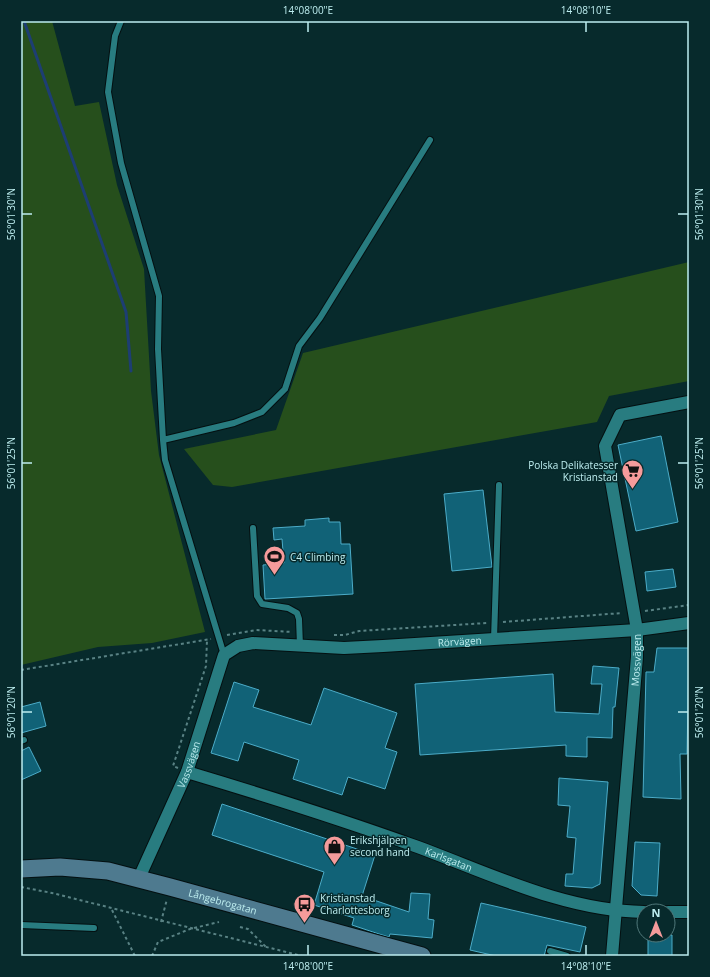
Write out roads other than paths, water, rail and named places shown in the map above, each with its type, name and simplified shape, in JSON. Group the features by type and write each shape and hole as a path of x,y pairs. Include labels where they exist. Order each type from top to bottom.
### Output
{"main road":[{"name":"Långebrogatan","path":"21,868 82,868 139,878 422,956"}],"street":[{"name":"Mossvägen","path":"612,956 637,657 637,630 605,446 620,415 689,402"},
{"name":"Rörvägen","path":"228,652 243,644 253,643 344,648 637,630 689,623"},
{"name":"Vassvägen","path":"139,878 188,772 228,652"},
{"name":"Karlsgatan","path":"188,772 359,826 551,897 615,911 636,912"},
{"path":"676,912 689,912"}],"lane":[{"path":"121,21 115,36 108,92 121,163 159,296 158,349 165,460 218,637 228,652"},
{"path":"163,440 234,424 262,412 285,389 299,346 320,318 430,140"},
{"path":"494,639 499,485"},
{"path":"253,528 257,596 262,604 293,610 299,619 300,646"},
{"path":"21,925 94,928"},
{"path":"550,951 567,956"}],"waterway":[{"path":"24,21 126,312 131,371"}],"place":[{"name":"Polska Delikatesser Kristianstad","path":"633,490"},
{"name":"C4 Climbing","path":"274,576"},
{"name":"Erikshjälpen second hand","path":"335,866"},
{"name":"Kristianstad Charlottesborg","path":"305,924"}]}
